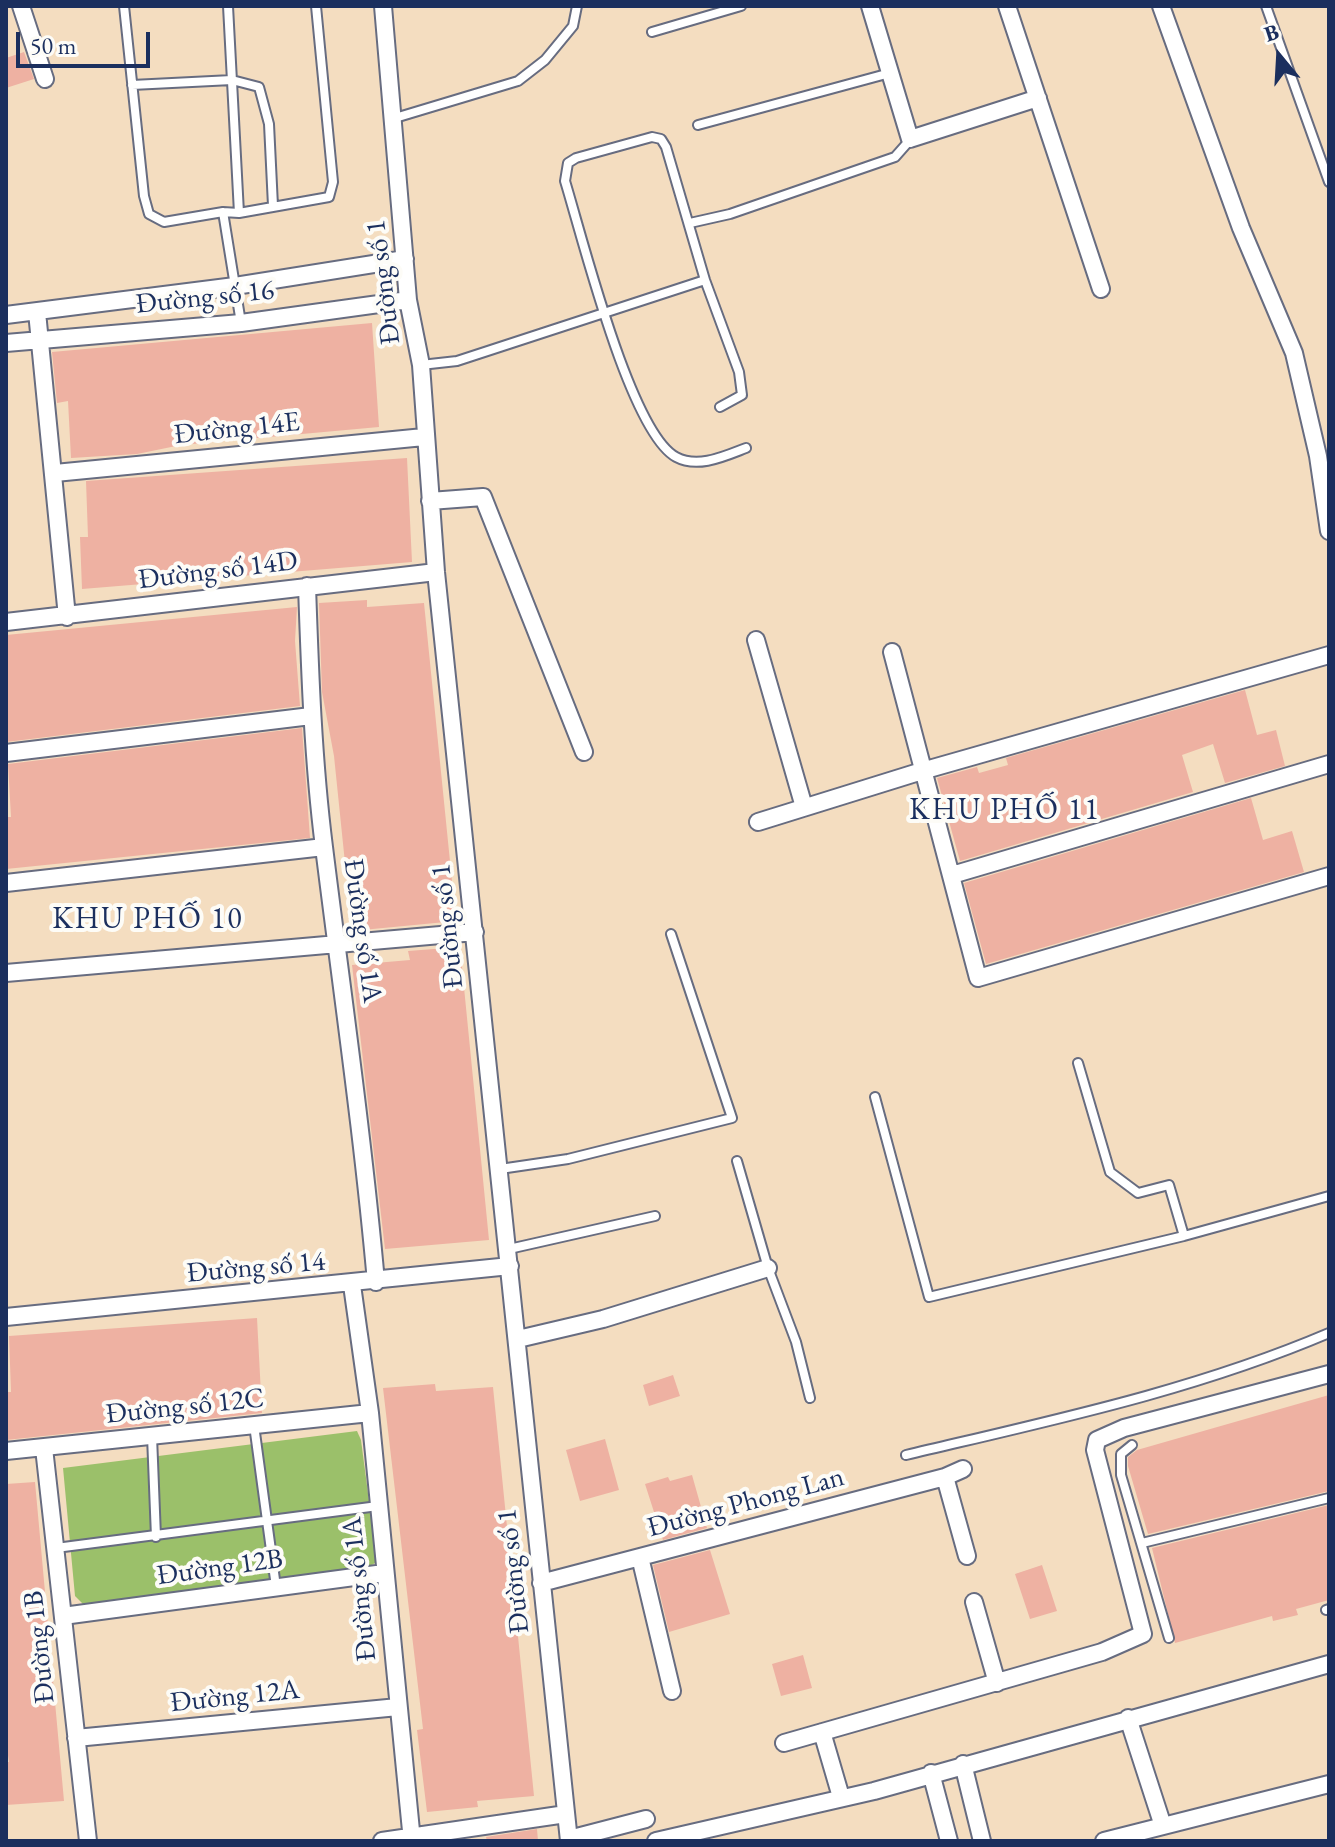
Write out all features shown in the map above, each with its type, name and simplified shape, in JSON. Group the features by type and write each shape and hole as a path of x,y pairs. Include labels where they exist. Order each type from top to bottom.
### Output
{"street":[{"path":"21,6 45,79"},
{"name":"Đường số 1","path":"383,6 395,118 408,300 421,365 436,572 569,1840"},
{"path":"870,6 910,139 1038,98"},
{"path":"1007,6 1101,289"},
{"path":"1161,6 1241,228 1294,353 1318,456 1329,531"},
{"name":"Đường số 16","path":"6,315 235,286 405,259"},
{"name":"Đường số 16","path":"6,343 241,323 408,300"},
{"path":"37,312 67,617"},
{"name":"Đường 14E","path":"55,473 424,437"},
{"path":"430,501 483,497 584,752"},
{"name":"Đường số 14D","path":"6,622 436,572"},
{"name":"Đường số 1A","path":"307,586 311,716 376,1282"},
{"path":"756,640 804,807"},
{"path":"892,652 978,978 1329,876"},
{"path":"758,822 922,771 1329,655"},
{"path":"6,753 311,716"},
{"path":"952,875 1329,764"},
{"path":"6,883 324,847"},
{"path":"6,973 475,932"},
{"name":"Đường số 14","path":"6,1317 352,1285 510,1266"},
{"path":"518,1339 603,1319 768,1268"},
{"name":"Đường số 1A","path":"352,1285 370,1413 412,1839"},
{"path":"784,1743 1102,1652 1143,1634 1095,1450 1097,1440 1124,1428 1329,1374"},
{"name":"Đường số 12C","path":"6,1451 370,1413"},
{"name":"Đường 1B","path":"44,1448 88,1841"},
{"name":"Đường Phong Lan","path":"541,1583 945,1477 963,1469"},
{"path":"945,1477 967,1556"},
{"path":"640,1557 672,1691"},
{"name":"Đường 12B","path":"63,1616 384,1573"},
{"path":"974,1602 997,1683"},
{"path":"656,1841 841,1797 1329,1664"},
{"name":"Đường 12A","path":"76,1738 398,1707"},
{"path":"1128,1718 1163,1826"},
{"path":"822,1732 841,1797"},
{"path":"963,1764 982,1841"},
{"path":"931,1773 949,1841"},
{"path":"1104,1841 1329,1784"},
{"path":"382,1841 566,1814"},
{"path":"569,1840 646,1819"}],"lane":[{"path":"124,6 144,196 153,219 164,222 329,197 333,182 316,6"},
{"path":"228,6 239,213"},
{"path":"395,118 518,81 545,60 573,26 577,6"},
{"path":"652,32 741,6"},
{"path":"1266,6 1329,182"},
{"path":"698,125 890,73"},
{"path":"132,85 232,80 259,87 269,124 273,206"},
{"path":"720,407 742,395 739,372 705,280 690,223 661,139 641,139 568,163 565,181 605,313 644,420 656,439 676,457 700,463 746,448"},
{"path":"690,223 730,214 895,157 910,139"},
{"path":"223,212 241,323"},
{"path":"421,365 457,361 705,280"},
{"path":"500,1169 568,1159 732,1118 671,934"},
{"path":"1078,1063 1110,1172 1138,1193 1169,1185 1184,1236"},
{"path":"875,1097 929,1297 1184,1236 1329,1196"},
{"path":"737,1161 768,1268 796,1342 810,1398"},
{"path":"509,1249 655,1216"},
{"path":"906,1455 1137,1399 1265,1359 1329,1333"},
{"path":"254,1425 276,1587"},
{"path":"152,1436 156,1537"},
{"path":"1132,1445 1121,1454 1121,1475 1169,1638"},
{"path":"1142,1543 1329,1498"},
{"path":"56,1548 268,1523 378,1506"}],"green space":[{"path":"357,1431 361,1440 377,1562 364,1569 83,1604 75,1596 63,1468"}],"building":[{"path":"24,52 34,79 6,88 6,58"},
{"path":"372,323 379,427 181,445 137,454 71,458 68,401 57,403 52,352"},
{"path":"407,458 412,562 82,589 80,537 88,537 86,481"},
{"path":"367,600 367,607 424,603 456,921 352,931 334,756 322,692 319,603"},
{"path":"297,607 295,641 300,706 6,742 6,635"},
{"path":"1245,690 1257,735 1276,730 1285,766 1225,783 1213,744 1182,755 1193,792 960,861 937,778 977,767 979,773 1008,765 1006,758"},
{"path":"302,728 310,838 6,869 6,817 11,817 8,764"},
{"path":"1251,798 1263,840 1292,831 1304,872 986,964 964,883"},
{"path":"460,947 489,1240 385,1249 352,965 410,960 408,951"},
{"path":"257,1318 262,1413 6,1440 6,1392 11,1392 9,1336"},
{"path":"673,1375 680,1396 649,1406 643,1385"},
{"path":"435,1384 436,1391 493,1387 534,1796 477,1801 478,1807 427,1812 417,1730 423,1729 383,1388"},
{"path":"1329,1395 1329,1491 1148,1534 1128,1466 1128,1457 1137,1450"},
{"path":"605,1439 619,1490 580,1501 566,1450"},
{"path":"692,1475 707,1528 663,1540 645,1484 668,1477 670,1481"},
{"path":"35,1482 64,1801 6,1805 6,1762 9,1762 6,1742 6,1484"},
{"path":"1329,1505 1329,1600 1296,1609 1298,1615 1273,1621 1272,1616 1175,1643 1152,1548"},
{"path":"710,1550 730,1614 669,1632 653,1565"},
{"path":"1042,1565 1057,1611 1030,1619 1015,1574"},
{"path":"803,1655 812,1688 781,1696 772,1664"},
{"path":"537,1829 538,1841 487,1841 486,1837"}],"district":[{"name":"KHU PHỐ 11","path":"1005,811"},
{"name":"KHU PHỐ 10","path":"148,920"}]}
